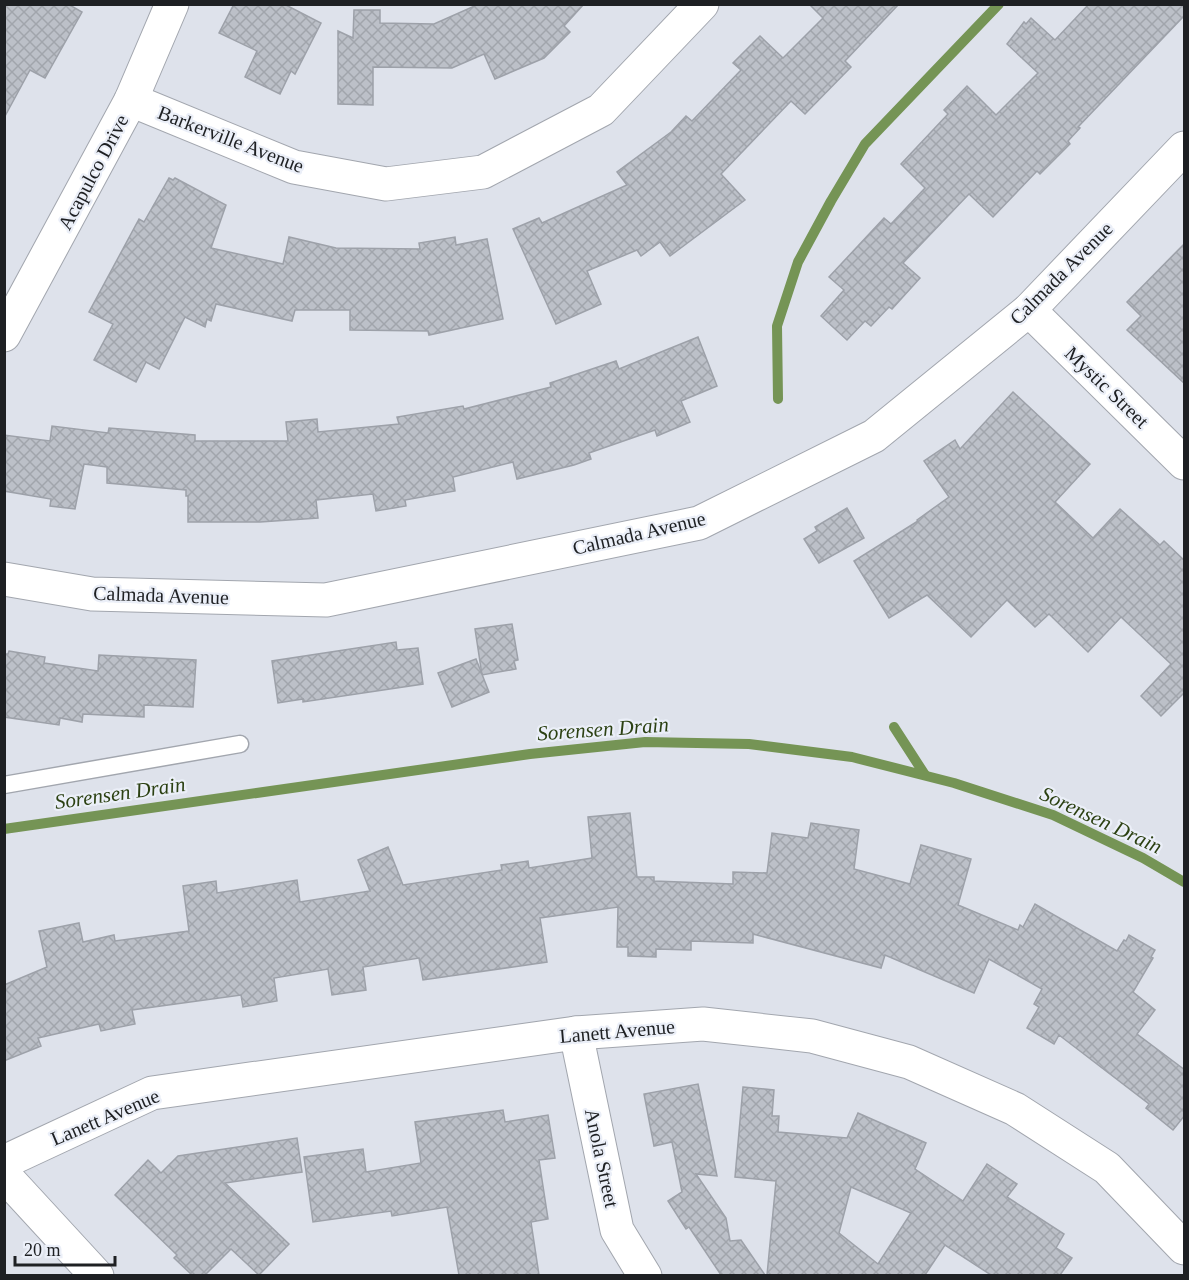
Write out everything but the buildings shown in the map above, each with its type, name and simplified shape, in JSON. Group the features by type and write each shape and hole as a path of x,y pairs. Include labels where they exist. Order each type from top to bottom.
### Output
{"street":[{"name":"Acapulco Drive","path":"4,334 131,100 172,4"},
{"name":"Barkerville Avenue","path":"131,100 294,167 386,184 483,172 602,110 702,4"},
{"name":"Calmada Avenue","path":"4,579 92,594 326,600 699,523 874,436 1029,310 1185,148"},
{"name":"Mystic Street","path":"1029,310 1185,463"},
{"name":"Lanett Avenue","path":"4,1162 152,1093 576,1033 702,1024 812,1036 909,1062 1015,1109 1107,1168 1185,1248"},
{"name":"Anola Street","path":"576,1033 617,1230 645,1275"},
{"path":"4,1175 97,1275"}],"lane":[{"path":"4,785 240,744"}],"waterway":[{"path":"778,399 777,326 798,262 831,201 865,144 999,4"},
{"path":"894,727 925,775"},
{"name":"Sorensen Drain","path":"4,829 530,754 645,742 749,744 852,757 954,783 1053,815 1143,858 1184,882"}]}
